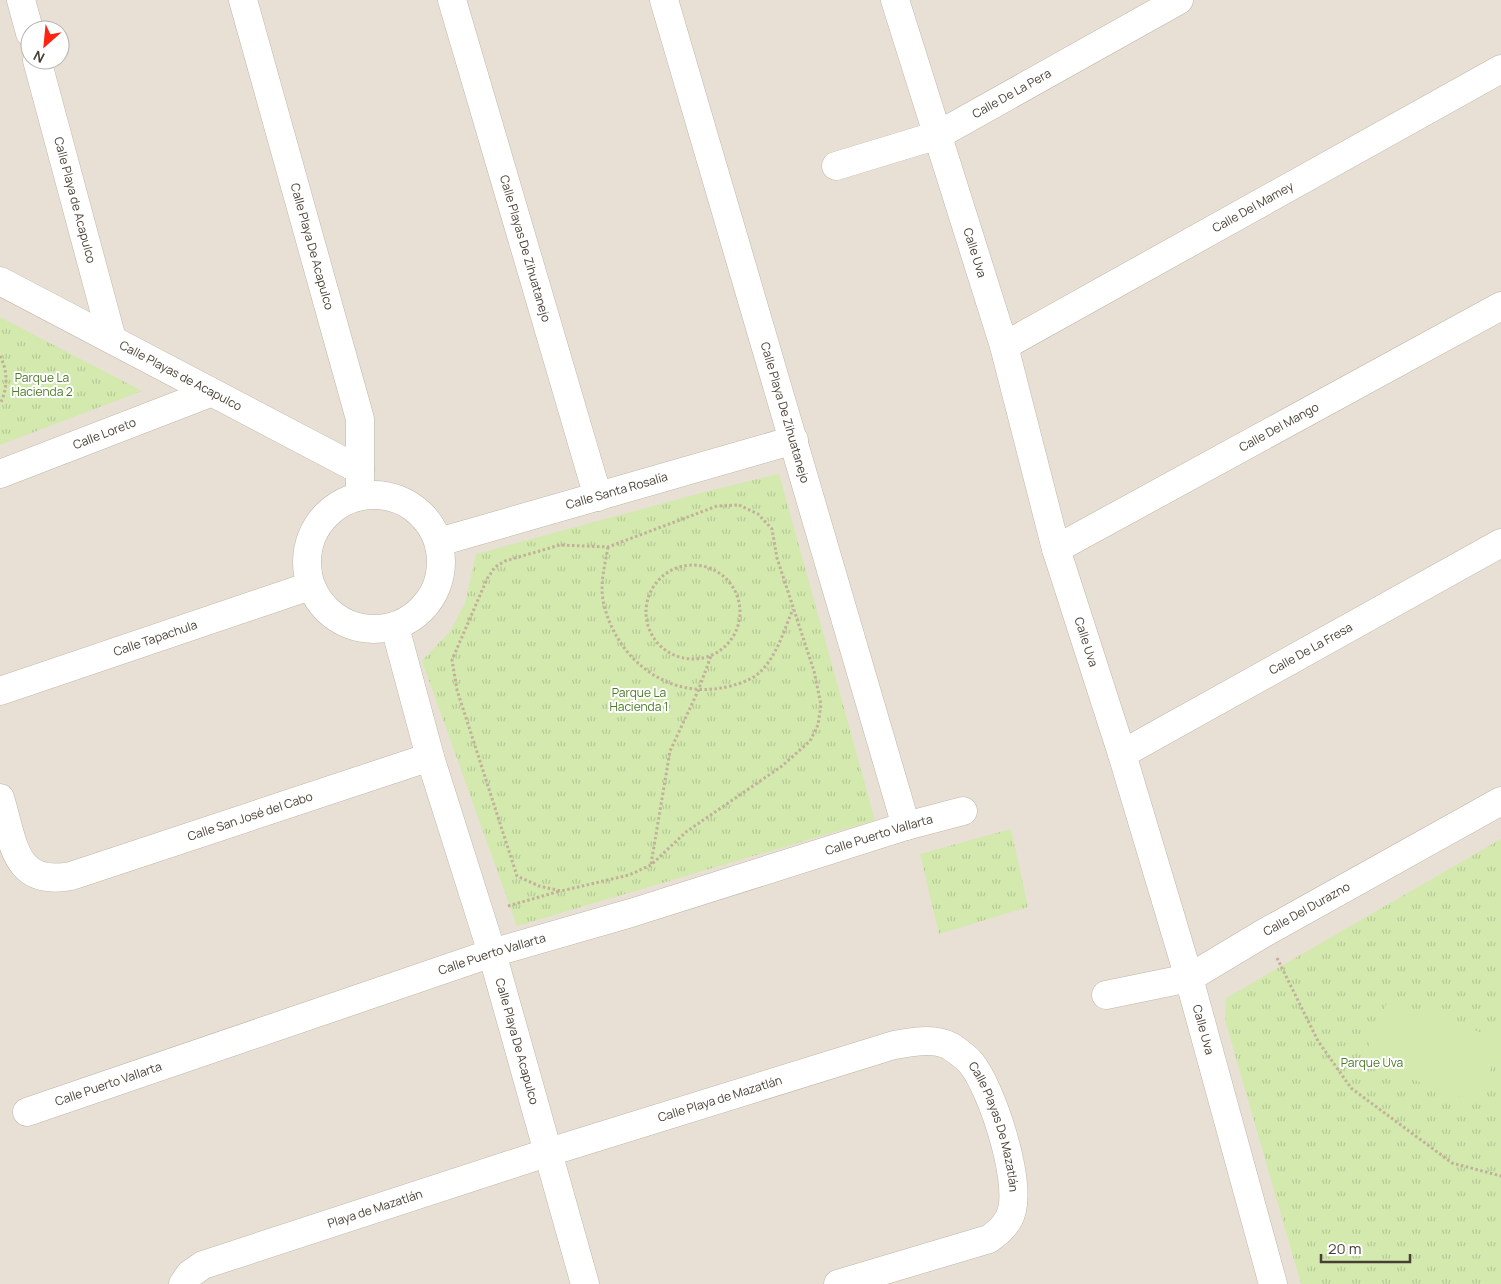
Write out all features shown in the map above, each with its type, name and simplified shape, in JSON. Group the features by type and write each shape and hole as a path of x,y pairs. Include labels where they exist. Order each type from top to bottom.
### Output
{"street":[{"path":"21,0 26,20"},
{"name":"Calle Playa De Acapulco","path":"242,0 360,419 360,483"},
{"name":"Calle Playas De Zihuatanejo","path":"452,0 598,497"},
{"name":"Calle Playa De Zihuatanejo","path":"664,0 906,826"},
{"name":"Calle Uva","path":"895,0 1004,346 1056,549 1122,754 1189,978 1273,1284"},
{"name":"Calle De La Pera","path":"836,166 938,135 1179,0"},
{"name":"Calle Del Mamey","path":"1004,346 1501,68"},
{"name":"Calle Playa de Acapulco","path":"40,70 112,339"},
{"name":"Calle Playas de Acapulco","path":"0,281 112,339 210,393 360,483"},
{"name":"Calle Del Mango","path":"1056,549 1501,306"},
{"name":"Calle Loreto","path":"0,474 210,393"},
{"name":"Calle Santa Rosalía","path":"439,542 794,440"},
{"path":"360,483 385,496 408,504 427,520 439,542 441,577 437,585 425,608 395,627 361,629 330,614 310,586 306,558 314,530 333,508 360,483"},
{"name":"Calle De La Fresa","path":"1122,754 1501,543"},
{"name":"Calle Tapachula","path":"0,691 310,586"},
{"name":"Calle Playa De Acapulco","path":"395,627 430,757 492,953 546,1153 585,1284"},
{"name":"Calle San José del Cabo","path":"0,798 20,862 27,870 55,880 430,757"},
{"name":"Calle Del Durazno","path":"1106,995 1189,978 1264,933 1501,801"},
{"name":"Calle Puerto Vallarta","path":"27,1112 492,953 631,913 906,826 963,811"},
{"name":"Calle Playas De Mazatlán","path":"838,1284 961,1249 989,1239 1004,1227 1012,1211 1015,1189 991,1096 970,1062 949,1046 930,1040 894,1045"},
{"name":"Calle Playa de Mazatlán","path":"546,1153 894,1045"},
{"name":"Playa de Mazatlán","path":"182,1284 190,1274 203,1265 546,1153"}],"path":[{"path":"0,356 4,364 7,381 0,404"},
{"path":"506,907 561,891 629,875 651,864 686,832 782,766 810,741 818,725 820,705 814,671 778,558 772,529 758,514 739,505 717,506 608,547 560,545 505,561 495,567 487,579 452,660 458,690 517,876 539,886 561,891"},
{"path":"608,547 601,585 603,601 614,630 629,655 648,672 663,681 698,691 732,686 759,673 774,655 794,608"},
{"path":"651,864 670,751 698,691 711,656 725,648 734,635 739,621 740,605 735,590 725,578 712,569 698,565 682,566 667,572 656,582 648,596 645,612 648,627 655,641 666,652 680,658 696,660 711,656"},
{"path":"1264,933 1318,1041 1351,1088 1452,1163 1501,1176"}],"shaded area":[{"path":"0,0 1501,0 1501,1284 0,1284"}],"green space":[{"name":"Parque La Hacienda 2","path":"0,317 142,391 0,445"},
{"name":"Parque La Hacienda 1","path":"779,474 875,820 517,926 422,661 451,630 465,603 476,554 712,490"},
{"path":"1011,829 1028,907 939,934 920,854"},
{"name":"Parque Uva","path":"1501,839 1501,1284 1301,1284 1225,1020 1226,998"},
{"path":"1388,1001 1500,1039 1480,1104 1362,1061"}]}
